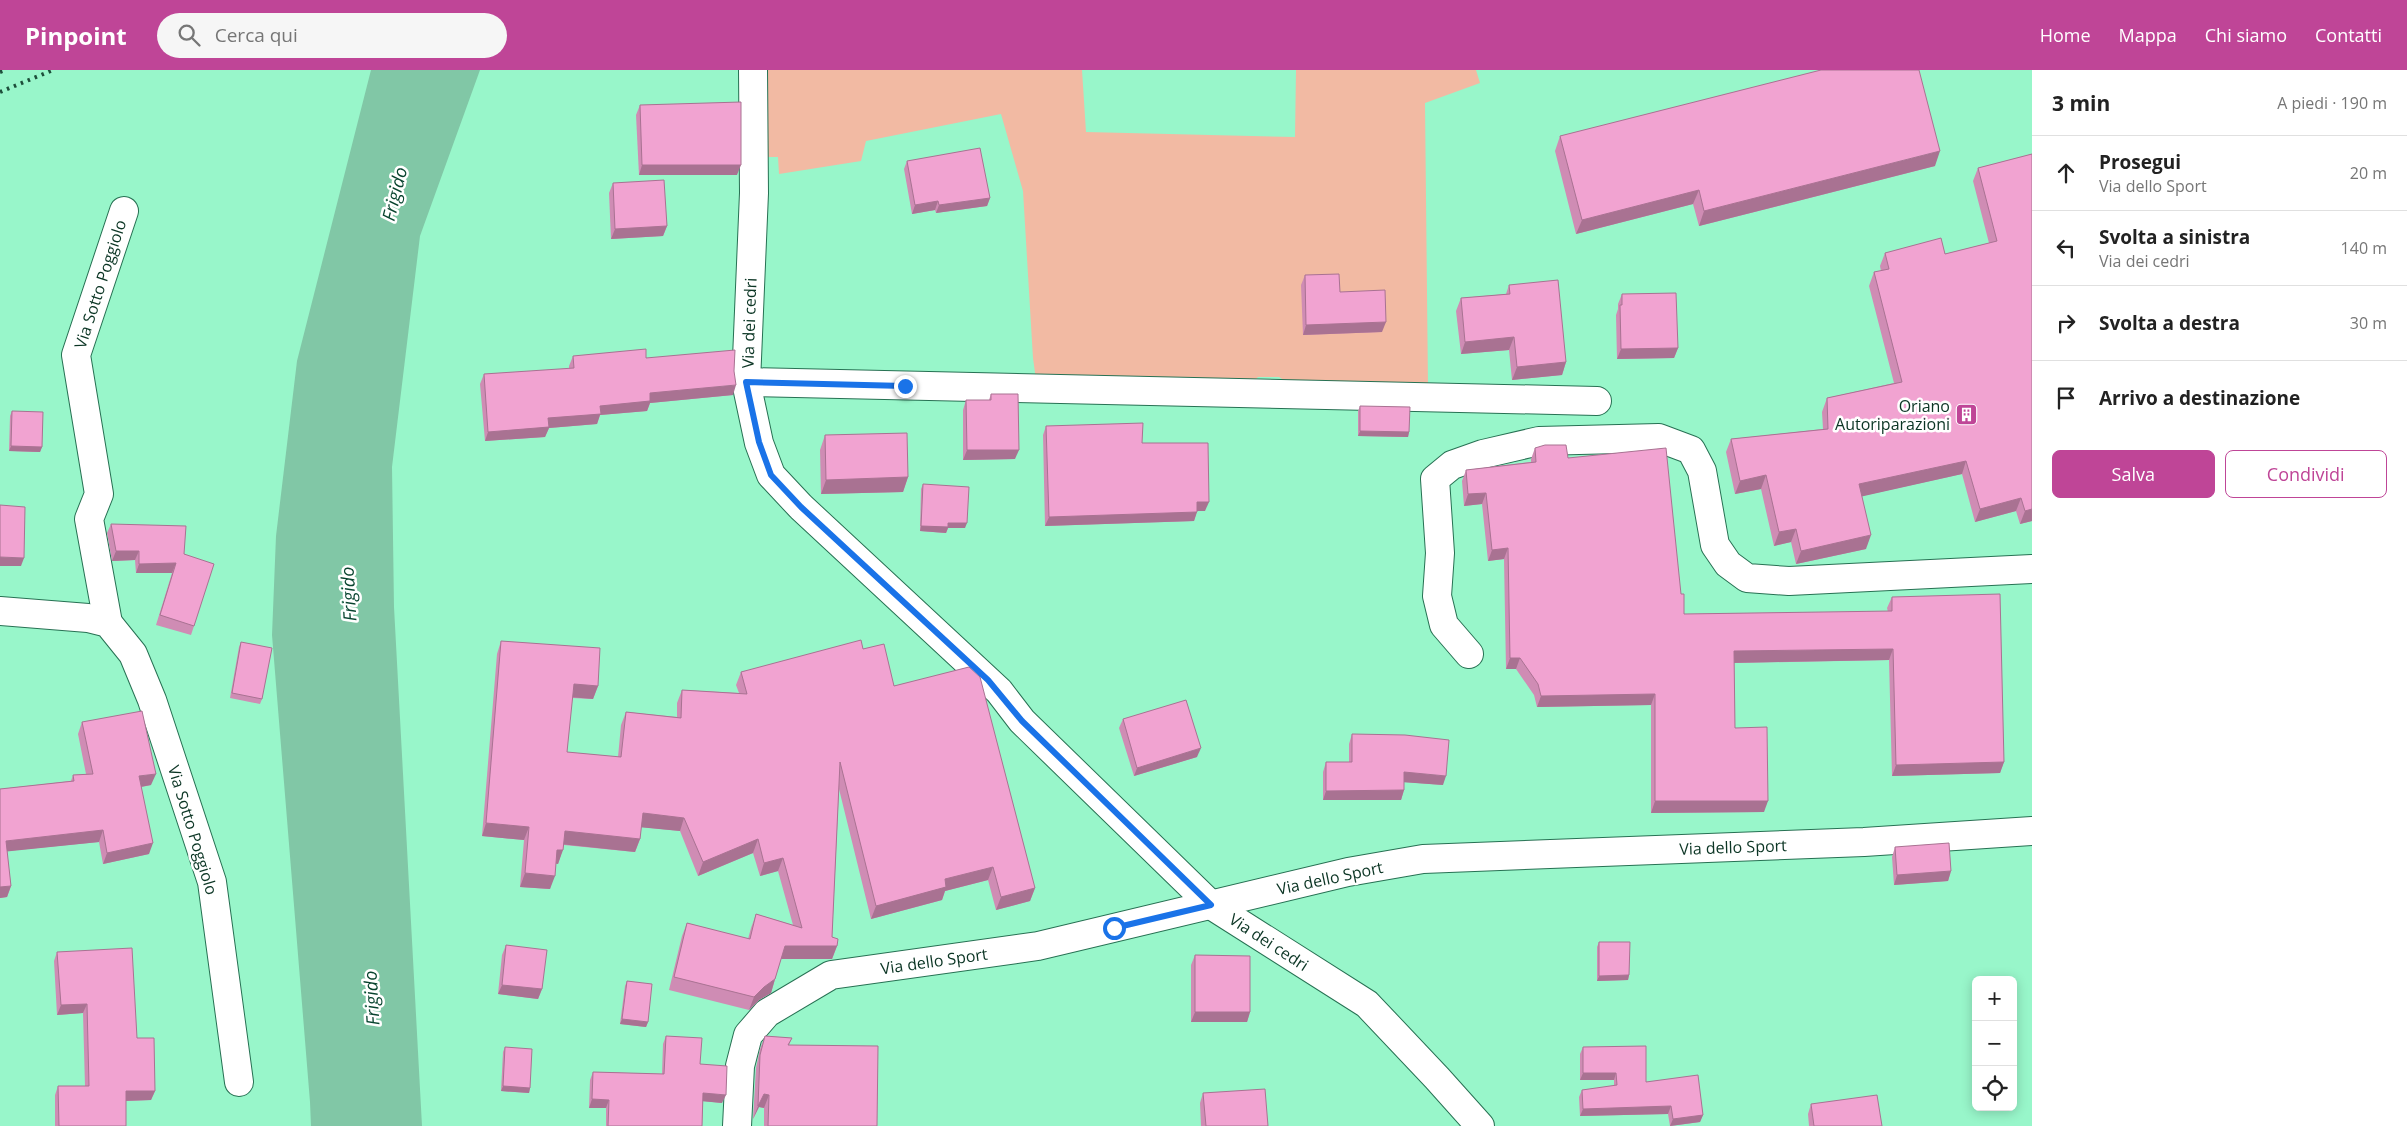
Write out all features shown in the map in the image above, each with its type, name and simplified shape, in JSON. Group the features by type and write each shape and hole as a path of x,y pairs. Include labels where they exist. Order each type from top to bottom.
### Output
{"street":[{"name":"Via dei cedri","path":"753,70 754,193 746,382 759,442 771,475 801,507 982,674 999,691 1022,721 1211,905 1367,1004 1480,1126"},
{"name":"Via Sotto Poggiolo","path":"124,211 76,354 99,494 89,520 108,623 133,654 152,700 212,882 239,1082"},
{"path":"746,382 1597,401"},
{"path":"1469,654 1444,625 1437,596 1440,553 1435,479 1452,465 1483,454 1539,441 1660,438 1691,450 1702,471 1714,545 1728,564 1747,578 1789,581 2032,569"},
{"path":"0,610 88,618 108,623"},
{"name":"Via dello Sport","path":"737,1126 740,1066 748,1035 767,1012 831,975 1038,946 1348,872 1423,859 1864,842 2032,831"}],"shaded area":[{"path":"763,70 1082,70 1086,132 1295,137 1296,70 1476,70 1480,83 1425,103 1428,386 1290,384 1279,377 1258,377 1252,383 1036,380 1023,191 1001,114 866,141 861,161 779,174 778,157 763,157"}],"water":[{"name":"Frigido","path":"371,70 480,70 420,236 392,467 394,607 422,1126 311,1126 272,635 276,536 297,361"}],"building":[{"path":"1821,70 1919,70 1940,151 1704,211 1699,190 1582,220 1560,136"},
{"path":"741,102 741,165 642,165 640,105"},
{"path":"980,148 990,198 939,205 938,201 915,205 907,161"},
{"path":"2032,154 2032,509 2025,511 2021,498 1980,509 1966,461 1859,484 1871,535 1801,551 1796,529 1779,532 1766,475 1740,481 1731,439 1828,429 1827,398 1902,382 1874,272 1889,269 1885,253 1941,238 1945,254 1997,241 1978,168"},
{"path":"664,180 667,226 615,229 613,183"},
{"path":"1339,274 1340,292 1385,290 1386,322 1306,325 1305,275"},
{"path":"1558,280 1566,362 1517,367 1514,337 1465,342 1461,298 1510,294 1509,285"},
{"path":"1676,293 1678,348 1621,349 1620,305 1622,305 1622,294"},
{"path":"646,349 646,358 735,350 734,371 736,385 650,393 650,401 600,406 601,414 548,418 549,427 488,432 484,374 574,368 573,356"},
{"path":"991,394 1018,394 1019,450 967,450 966,400 991,400"},
{"path":"1360,406 1410,407 1409,432 1360,431"},
{"path":"12,411 43,412 42,447 11,446"},
{"path":"1143,423 1142,443 1208,443 1209,502 1197,502 1197,512 1049,517 1046,426"},
{"path":"907,433 908,477 826,480 825,435"},
{"path":"1545,445 1566,445 1568,458 1666,448 1681,594 1684,594 1684,614 1892,611 1892,597 2000,594 2004,762 1896,765 1893,649 1734,651 1735,728 1767,727 1768,801 1655,801 1655,694 1541,696 1538,684 1520,658 1510,658 1508,548 1492,550 1486,493 1468,494 1466,470 1536,462 1535,448"},
{"path":"923,484 969,487 967,523 948,523 948,527 921,526"},
{"path":"0,505 25,507 24,558 0,557"},
{"path":"111,524 186,526 184,554 214,564 194,626 160,615 176,563 139,564 139,551 116,551"},
{"path":"861,640 863,649 884,644 894,686 969,667 980,677 1035,888 1001,897 993,867 945,879 946,887 876,906 840,762 832,937 838,939 837,946 785,946 775,979 754,997 674,977 687,923 750,939 756,914 802,928 783,858 764,863 758,839 703,862 684,818 643,813 640,839 565,831 563,850 557,850 555,876 525,873 529,827 486,823 501,641 600,648 598,686 574,684 567,752 621,757 626,712 681,718 682,690 747,694 741,672"},
{"path":"241,642 272,648 262,699 232,693"},
{"path":"1186,700 1201,748 1137,768 1123,719"},
{"path":"142,711 156,774 139,776 153,843 107,853 103,830 6,841 11,886 0,887 0,789 74,781 73,775 93,774 82,722"},
{"path":"1352,734 1405,735 1449,740 1446,776 1404,772 1404,790 1326,791 1326,762 1352,762"},
{"path":"1949,843 1951,871 1897,875 1895,847"},
{"path":"1599,942 1630,942 1629,975 1599,976"},
{"path":"506,945 547,950 542,989 502,985"},
{"path":"132,948 137,1038 154,1038 155,1091 126,1091 126,1126 59,1126 58,1086 89,1086 87,1004 61,1005 57,952"},
{"path":"1195,955 1250,956 1250,1012 1195,1012"},
{"path":"627,981 652,984 648,1022 622,1019"},
{"path":"666,1036 702,1038 700,1064 727,1066 726,1095 703,1093 702,1126 608,1126 609,1100 592,1099 593,1072 664,1074"},
{"path":"765,1036 792,1038 788,1045 878,1046 877,1126 768,1126 769,1095 764,1094 758,1106 760,1055"},
{"path":"1646,1046 1646,1082 1698,1075 1703,1115 1673,1119 1671,1106 1583,1109 1582,1090 1617,1085 1616,1073 1583,1073 1583,1047"},
{"path":"505,1047 532,1049 530,1088 503,1086"},
{"path":"1265,1089 1268,1126 1206,1126 1203,1093"},
{"path":"1877,1095 1882,1126 1814,1126 1811,1104"}],"railway":[{"path":"0,72 6,70"},
{"path":"0,92 53,70"}],"place":[{"name":"Oriano Autoriparazioni","path":"1966,415"}],"route":[{"path":"905,386 746,382 759,442 771,475 801,507 988,680 1022,721 1211,905 1114,928"}]}
